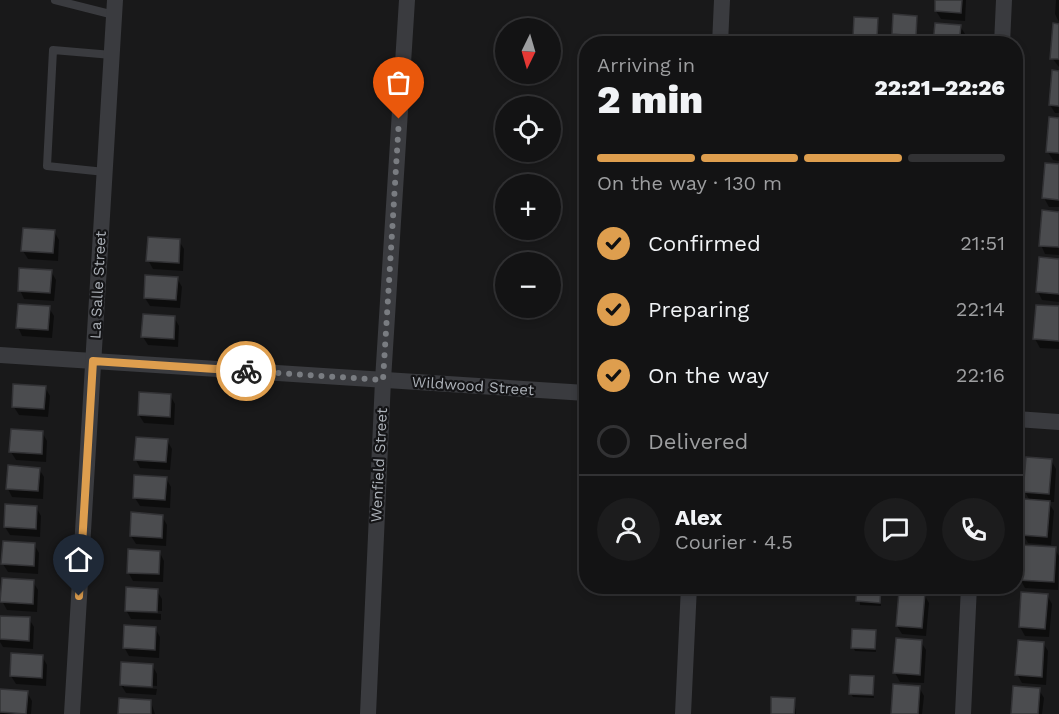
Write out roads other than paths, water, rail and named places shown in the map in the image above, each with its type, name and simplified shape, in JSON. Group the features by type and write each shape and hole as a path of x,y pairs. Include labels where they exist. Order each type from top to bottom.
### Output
{"street":[{"name":"Wenfield Street","path":"368,714 383,380 406,0"},
{"path":"720,36 722,0"},
{"path":"1002,36 1004,0"},
{"name":"La Salle Street","path":"72,714 115,7"},
{"name":"Wildwood Street","path":"0,355 579,393"},
{"path":"1023,419 1059,422"},
{"path":"683,714 689,594"},
{"path":"963,714 969,594"}],"lane":[{"path":"56,0 115,7"},
{"path":"105,172 47,166 53,50 112,55"}]}
